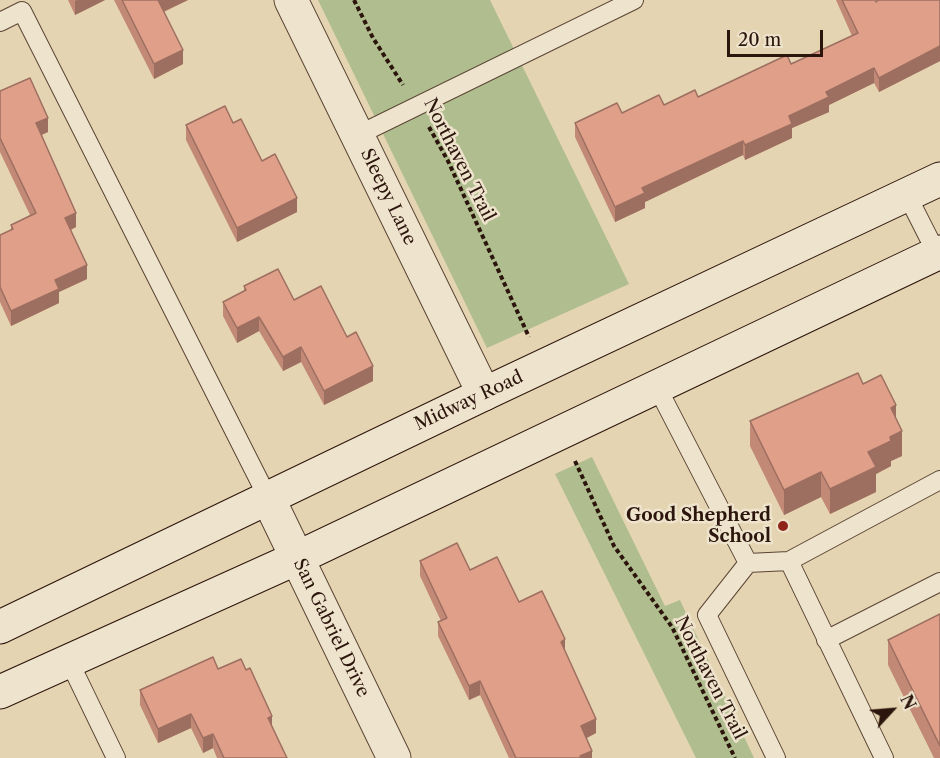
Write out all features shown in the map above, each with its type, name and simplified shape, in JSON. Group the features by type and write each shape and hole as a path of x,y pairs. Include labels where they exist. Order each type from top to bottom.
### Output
{"main road":[{"name":"Sleepy Lane","path":"291,0 484,394"},
{"name":"Midway Road","path":"0,627 484,394 940,179"},
{"path":"0,692 297,558 939,255"},
{"name":"San Gabriel Drive","path":"268,498 394,758"}],"lane":[{"path":"358,135 634,0"},
{"path":"0,22 22,11 268,498"},
{"path":"907,195 939,255"},
{"path":"657,387 748,563"},
{"path":"776,758 707,615 748,563 789,561 940,480"},
{"path":"789,561 884,758"},
{"path":"826,640 940,582"},
{"path":"69,661 116,758"}],"path":[{"name":"Northaven Trail","path":"354,0 382,54 417,106 448,161 529,338"},
{"name":"Northaven Trail","path":"572,454 614,546 672,627 735,758"}],"green space":[{"path":"318,0 490,0 629,284 487,348"},
{"path":"592,457 665,606 680,600 754,758 696,758 555,474"}],"building":[{"path":"122,0 158,0 183,50 154,64"},
{"path":"842,0 876,0 876,2 879,0 940,0 940,46 879,78 874,68 826,92 829,97 789,116 792,124 745,145 743,141 642,188 645,193 615,207 575,123 617,103 622,113 659,95 664,105 695,90 698,97 787,55 791,64 858,33"},
{"path":"30,78 48,118 36,123 76,213 65,218 87,265 55,280 59,289 11,311 0,287 0,235 13,229 11,225 36,213 0,138 0,91"},
{"path":"225,106 233,123 241,119 262,161 275,154 297,198 237,228 186,125"},
{"path":"278,269 294,300 321,286 347,337 356,332 373,366 324,391 301,347 283,357 259,317 237,328 223,302 246,290 244,286"},
{"path":"858,373 863,384 881,375 896,405 891,408 902,431 890,437 891,441 868,452 876,467 830,489 821,472 784,490 750,421"},
{"path":"457,543 470,570 497,557 519,602 542,591 565,639 561,642 596,719 581,726 592,751 580,756 582,758 516,758 480,681 469,686 438,622 447,618 420,561"},
{"path":"940,614 940,746 888,640"},
{"path":"213,657 218,669 241,659 246,670 250,668 272,716 268,718 287,758 224,758 213,734 203,738 191,714 158,729 140,690"}],"place":[{"name":"Good Shepherd School","path":"783,526"}]}
